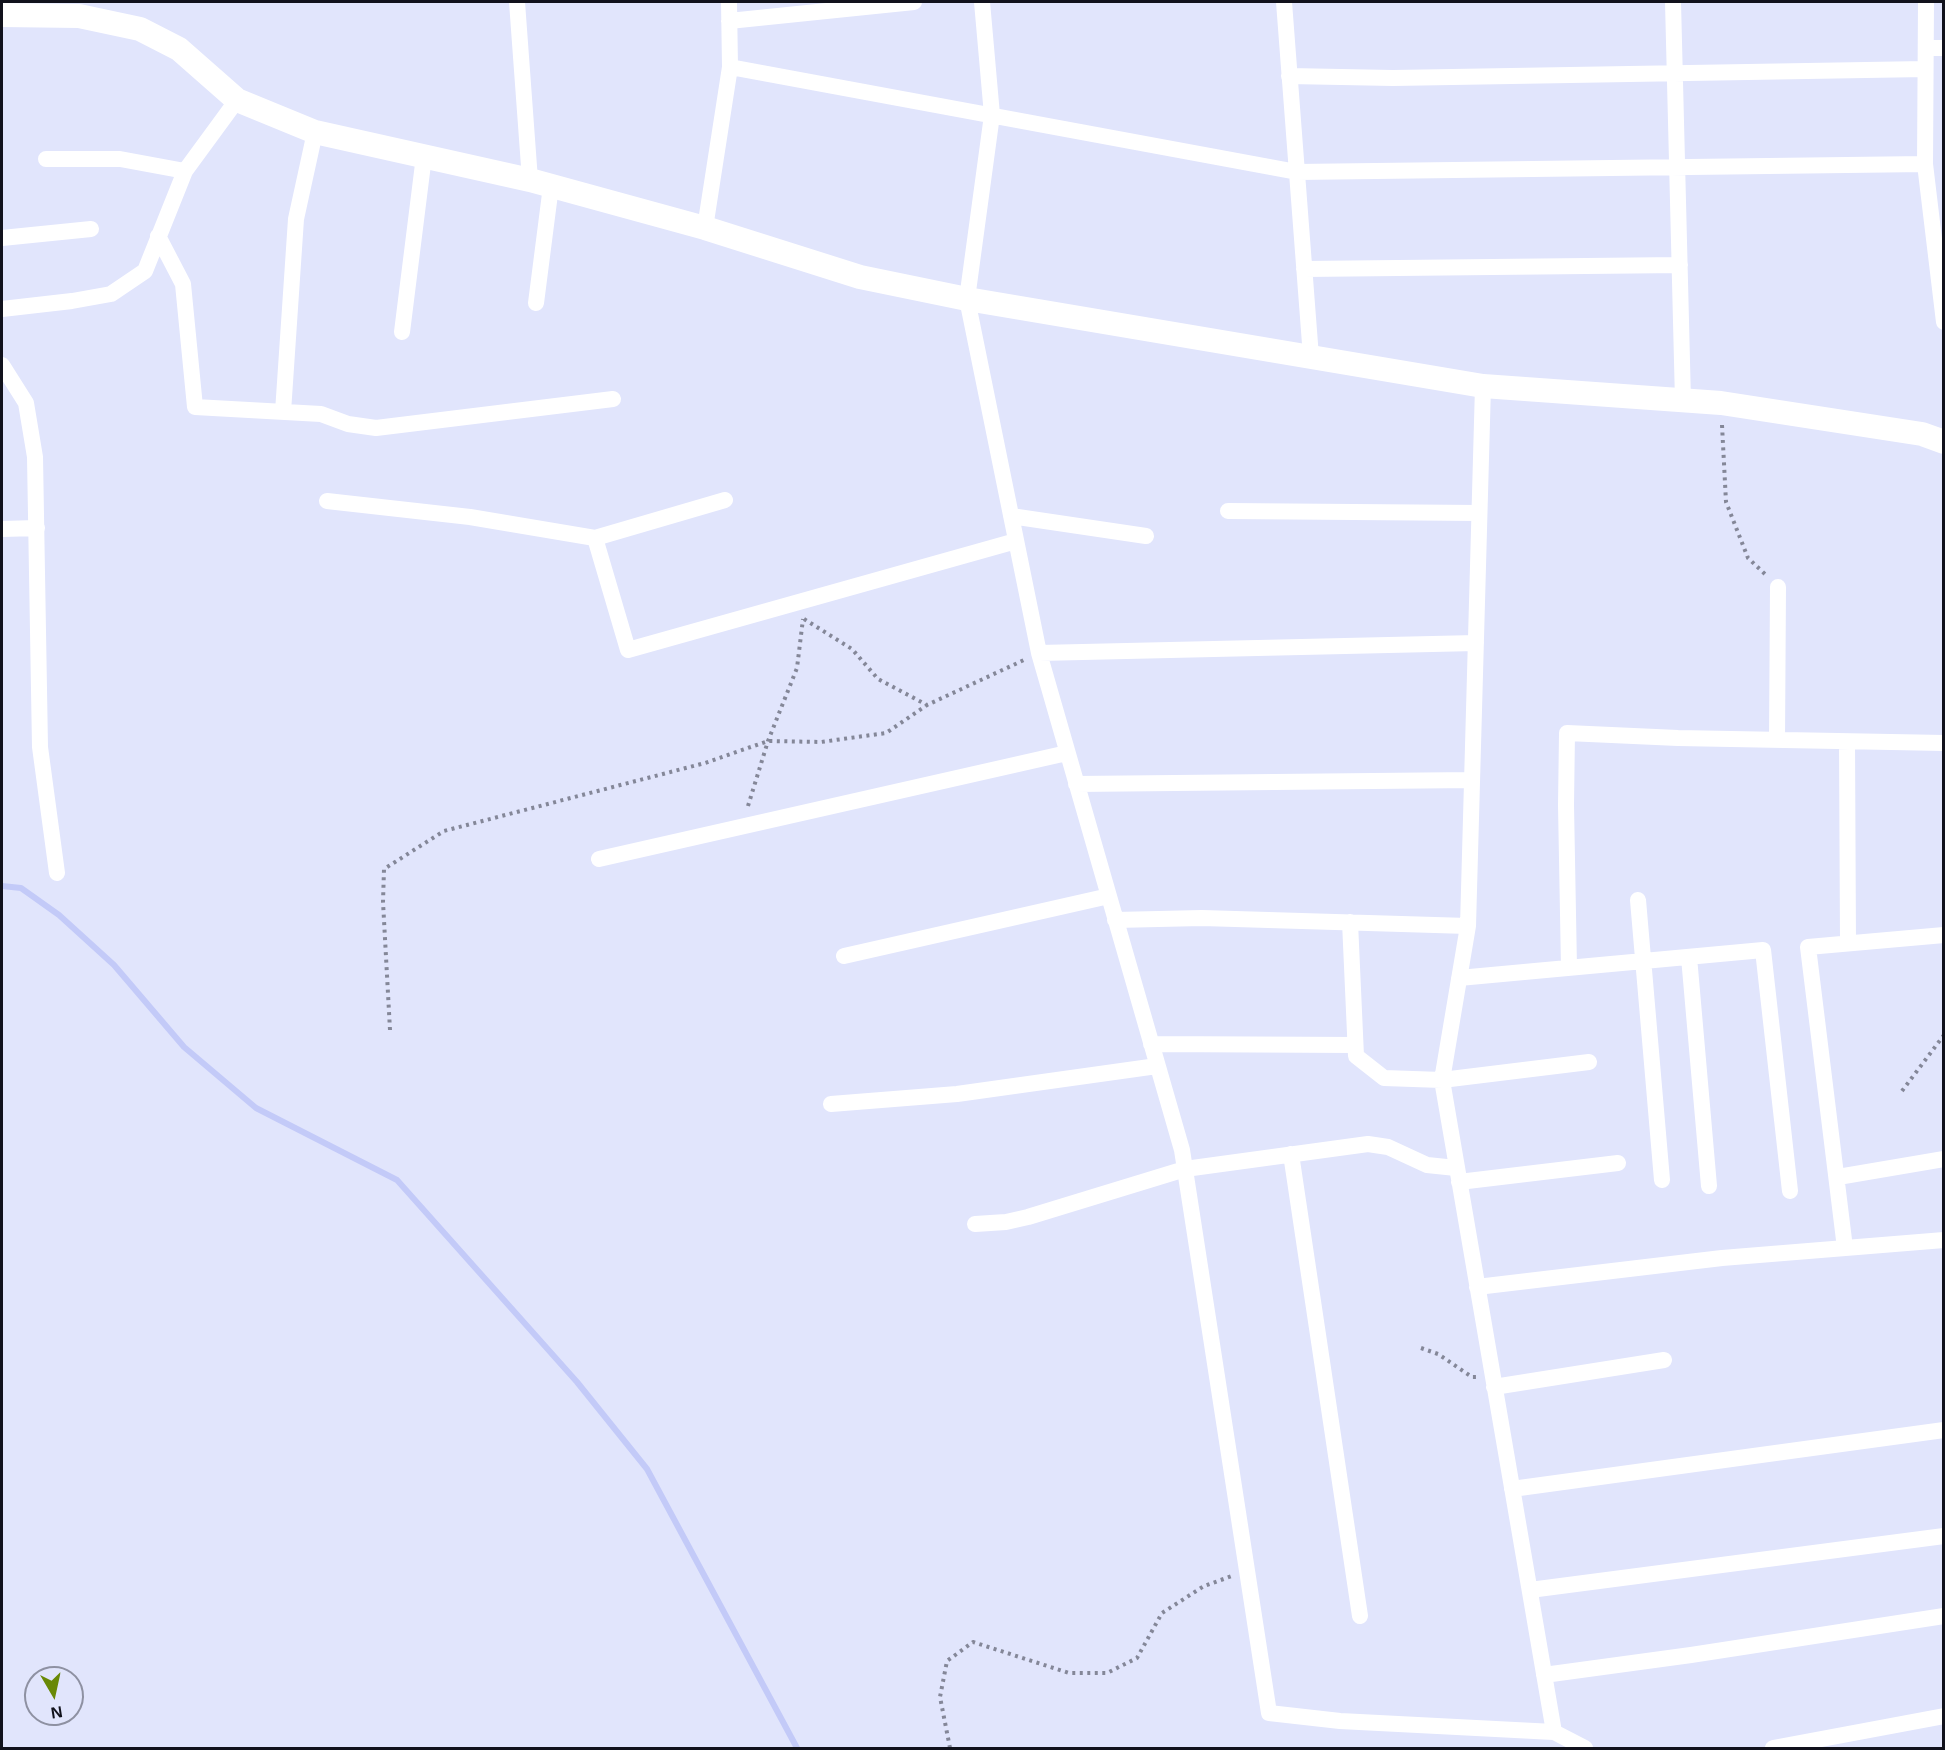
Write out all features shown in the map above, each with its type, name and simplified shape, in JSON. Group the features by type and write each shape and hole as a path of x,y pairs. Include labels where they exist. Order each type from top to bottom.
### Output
{"main road":[{"path":"2,15 79,16 140,29 179,49 237,100 315,132 541,183 705,228 860,276 967,298 1483,386 1721,403 1936,435"}],"street":[{"path":"517,2 541,183 537,303"},
{"path":"705,228 730,67 729,2"},
{"path":"729,21 914,2"},
{"path":"982,2 992,115 967,298 1039,653 1182,1150 1269,1713 1340,1721 1554,1732 1585,1749"},
{"path":"1284,2 1311,357"},
{"path":"1673,2 1683,400"},
{"path":"1926,2 1925,69 1944,322"},
{"path":"1926,48 1944,48"},
{"path":"730,67 1297,172 1677,167 1932,175"},
{"path":"1289,76 1393,78 1925,69"},
{"path":"2,309 111,294 145,271 185,171 237,100"},
{"path":"283,412 296,219 315,132"},
{"path":"402,332 424,156"},
{"path":"46,159 120,159 185,171"},
{"path":"2,238 91,229"},
{"path":"158,236 183,284 195,407 321,414 348,424 376,428 613,399"},
{"path":"1304,269 1680,266"},
{"path":"2,365 26,403 35,457 40,747 57,873"},
{"path":"1483,386 1468,926 1442,1080 1554,1732"},
{"path":"327,501 470,517 595,538 725,500"},
{"path":"1228,511 1479,513"},
{"path":"1011,516 1146,536"},
{"path":"2,529 37,528"},
{"path":"595,538 628,650 1016,541"},
{"path":"1777,740 1778,587"},
{"path":"1039,653 1476,643"},
{"path":"1569,968 1567,734 1944,743"},
{"path":"1847,742 1848,943"},
{"path":"599,859 1068,753"},
{"path":"1076,784 1472,780"},
{"path":"844,956 1108,896"},
{"path":"1638,900 1662,1180"},
{"path":"1115,920 1202,918 1468,926"},
{"path":"1350,922 1356,1056 1384,1078 1442,1080 1589,1062"},
{"path":"1845,1248 1808,947 1944,935"},
{"path":"1459,978 1763,950 1790,1191"},
{"path":"1689,957 1709,1186"},
{"path":"1151,1044 1355,1045"},
{"path":"831,1104 957,1094 1157,1066"},
{"path":"975,1224 1006,1222 1028,1217 1185,1169 1368,1144 1388,1147 1427,1165 1458,1175 1618,1163"},
{"path":"1291,1154 1360,1616"},
{"path":"1838,1177 1944,1159"},
{"path":"1477,1287 1722,1258 1944,1240"},
{"path":"1493,1381 1664,1360"},
{"path":"1512,1489 1944,1430"},
{"path":"1530,1590 1944,1536"},
{"path":"1544,1675 1944,1616"},
{"path":"1773,1749 1944,1716"}],"path":[{"path":"1721,403 1726,502 1748,558 1778,587"},
{"path":"741,827 768,741 797,668 806,600"},
{"path":"803,618 852,649 878,679 927,705"},
{"path":"390,1030 383,902 384,869 444,831 705,763 768,741 821,742 886,733 927,705 1039,653"},
{"path":"1902,1091 1944,1035"},
{"path":"1421,1348 1438,1354 1472,1377 1493,1381"},
{"path":"950,1749 940,1697 947,1661 973,1641 1069,1673 1107,1673 1137,1658 1162,1613 1204,1586 1247,1570"}],"waterway":[{"path":"2,886 21,888 59,915 114,965 184,1047 256,1108 397,1180 577,1382 647,1469 797,1748"}]}
